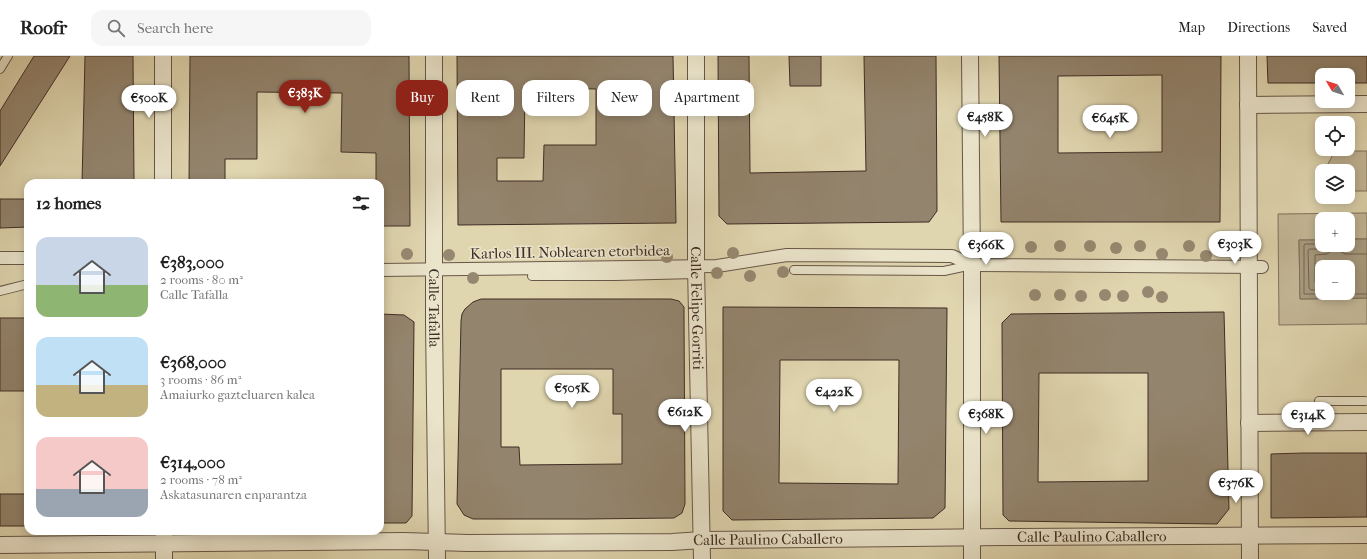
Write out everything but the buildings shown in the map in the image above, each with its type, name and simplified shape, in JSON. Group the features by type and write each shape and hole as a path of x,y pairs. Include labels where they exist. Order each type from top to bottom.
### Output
{"street":[{"path":"163,56 163,179"},
{"name":"Calle Tafalla","path":"434,56 436,559"},
{"name":"Calle Felipe Gorriti","path":"696,56 696,270 702,559"},
{"path":"970,56 972,559"},
{"path":"1248,56 1248,105 1255,267 1249,422 1250,559"},
{"path":"1248,105 1367,104"},
{"name":"Karlos III. Noblearen etorbidea","path":"384,270 696,270 787,255 952,256 972,266 1255,267"},
{"path":"0,258 24,258"},
{"path":"1249,422 1367,422"},
{"name":"Calle Paulino Caballero","path":"0,545 164,537 436,542 672,542 702,540 972,537 1367,536"},
{"path":"164,537 164,559"}],"lane":[{"path":"0,69 8,56"},
{"path":"794,270 944,271 972,266"},
{"path":"532,276 615,276 696,270"},
{"path":"0,291 24,285"},
{"path":"1319,422 1319,401 1365,401"}],"shaded area":[{"path":"1355,151 1367,151 1367,191 1355,191 1355,164 1328,164 1332,156 1355,156"},
{"path":"1355,213 1367,213 1367,239 1355,239"},
{"path":"1278,214 1315,214 1315,240 1299,240 1300,299 1355,300 1355,298 1367,298 1367,324 1279,325"}],"water":[{"path":"1355,239 1367,239 1367,298 1355,298 1355,260 1315,260 1315,299 1300,299 1299,240 1315,240 1315,252 1355,252"}]}
